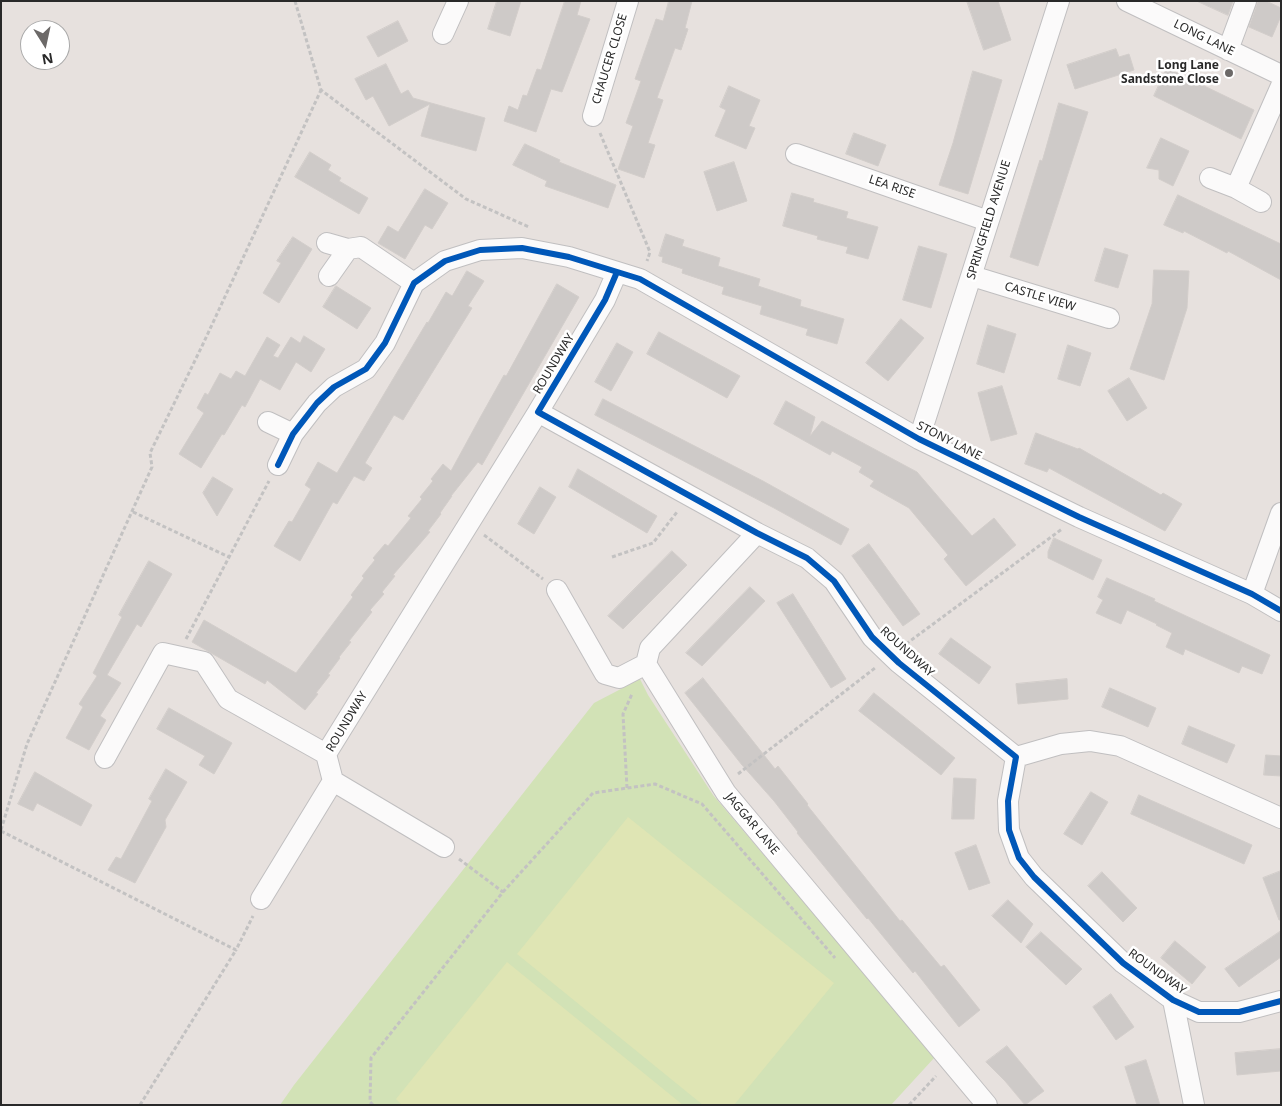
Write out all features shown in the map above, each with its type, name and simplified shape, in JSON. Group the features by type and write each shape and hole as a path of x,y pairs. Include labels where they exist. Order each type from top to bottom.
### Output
{"street":[{"path":"443,34 458,1"},
{"name":"CHAUCER CLOSE","path":"593,116 628,1"},
{"name":"SPRINGFIELD AVENUE","path":"919,439 1059,1"},
{"path":"1228,50 1246,1"},
{"name":"LONG LANE","path":"1137,3 1281,76"},
{"path":"1236,188 1281,86"},
{"name":"LEA RISE","path":"796,154 988,221"},
{"path":"1210,178 1236,188 1261,202"},
{"path":"278,465 292,434 317,403 334,387 366,369 385,343 414,283 360,247 348,249 327,243"},
{"name":"STONY LANE","path":"414,283 445,261 480,250 522,248 569,257 640,279 919,439 1079,517 1252,594 1281,611"},
{"path":"329,276 348,249"},
{"name":"ROUNDWAY","path":"333,781 326,754 538,412 605,300 616,272"},
{"name":"CASTLE VIEW","path":"972,276 1109,318"},
{"name":"ROUNDWAY","path":"538,412 757,533 807,558 834,581 872,637 899,662 1016,757 1008,801 1009,830 1019,858 1034,877 1123,963 1173,1000 1199,1012 1239,1012 1281,1001"},
{"path":"268,422 292,434"},
{"path":"1252,594 1281,513"},
{"path":"557,590 605,674 619,678 646,664 650,648 757,533"},
{"path":"105,758 163,654 204,662 228,699 326,754"},
{"name":"JAGGAR LANE","path":"646,664 726,793 987,1105"},
{"path":"1016,757 1061,744 1090,741 1120,746 1281,818"},
{"path":"261,899 333,781 444,847"},
{"name":"ROUNDWAY","path":"1173,1000 1194,1105"}],"path":[{"path":"295,1 321,90 466,199 534,230"},
{"path":"236,950 1,830 27,744 133,512 152,467 150,453 321,90"},
{"path":"593,116 650,252 640,279"},
{"path":"177,656 278,465"},
{"path":"612,557 653,543 689,495"},
{"path":"133,512 229,557"},
{"path":"469,524 557,590"},
{"path":"627,788 623,714 646,664"},
{"path":"373,1105 370,1102 371,1058 502,892 593,793 655,784 702,804 839,962"},
{"path":"444,847 502,892"},
{"path":"140,1105 236,950 261,899"},
{"path":"909,1105 951,1061"}],"green space":[{"path":"640,679 648,695 713,795 935,1057 891,1105 280,1105 594,703"},
{"path":"628,817 834,983 734,1105 703,1105 517,954"},
{"path":"507,962 683,1105 402,1105 396,1099"}],"building":[{"path":"497,1 521,1 510,36 488,29"},
{"path":"565,1 581,1 577,15 590,19 562,92 551,89 536,132 504,121 509,106 518,110 523,95 527,96 537,69 541,70"},
{"path":"669,1 692,1 685,28 688,29 681,50 675,48 657,98 663,100 648,143 655,145 644,178 618,169 633,126 626,123 641,81 635,79 656,19 663,21"},
{"path":"967,1 998,1 1011,40 984,50"},
{"path":"1197,1 1233,1 1228,15"},
{"path":"1258,1 1266,1 1281,8 1281,16 1272,37 1249,27"},
{"path":"398,21 408,41 378,57 367,37"},
{"path":"1116,49 1119,57 1129,54 1134,70 1075,89 1067,65"},
{"path":"386,64 401,94 408,90 413,98 485,118 476,151 421,136 430,104 389,126 373,96 366,100 355,79"},
{"path":"1167,68 1254,110 1241,139 1154,96"},
{"path":"973,71 1002,80 968,194 939,185"},
{"path":"729,86 760,100 749,126 755,128 746,149 715,136 726,110 720,107"},
{"path":"1059,103 1088,112 1038,266 1010,257"},
{"path":"854,133 886,145 878,166 846,154"},
{"path":"1161,138 1189,151 1173,186 1159,179 1159,170 1147,168"},
{"path":"525,144 560,160 559,162 616,185 608,208 545,186 547,181 513,165"},
{"path":"310,152 331,165 328,170 341,178 339,181 368,198 359,214 295,177"},
{"path":"734,162 747,201 717,211 704,172"},
{"path":"425,189 448,203 432,229 425,225 405,259 378,243 388,226 398,232"},
{"path":"792,193 814,199 813,202 848,212 846,218 878,227 868,259 846,253 848,247 817,239 818,236 783,226"},
{"path":"1178,195 1281,244 1281,280 1228,251 1227,253 1184,231 1183,233 1164,225"},
{"path":"666,234 684,240 682,246 720,258 718,266 760,279 758,286 801,300 800,306 844,319 837,344 806,335 808,329 760,314 762,306 722,294 724,287 682,273 683,269 662,262 663,257 659,256"},
{"path":"293,237 312,249 279,303 263,293 281,263 277,261"},
{"path":"919,246 947,254 931,308 903,300"},
{"path":"1105,248 1128,255 1118,288 1095,281"},
{"path":"1154,270 1189,271 1187,308 1164,380 1130,369 1152,304"},
{"path":"467,271 484,281 468,306 472,308 403,420 394,415 365,463 372,468 364,481 354,476 337,504 333,502 300,561 274,546 289,521 292,522 311,489 305,485 318,462 337,473 446,292 452,296"},
{"path":"557,284 579,297 482,465 478,462 451,496 441,514 428,531 430,532 393,575 395,576 382,592 384,594 370,610 372,612 349,641 351,642 316,693 318,694 305,710 267,680 265,684 192,642 204,620 296,673 353,597 351,595 364,578 362,576 375,560 373,558 385,544 388,546 411,518 408,516 422,499 420,497 433,481 431,479 443,464 451,471"},
{"path":"336,286 371,308 357,329 323,307"},
{"path":"901,319 924,338 888,381 866,363"},
{"path":"988,325 1016,334 1004,373 977,364"},
{"path":"659,332 740,376 727,398 647,354"},
{"path":"304,336 325,349 311,372 296,362 280,390 260,379 245,407 242,405 201,468 179,454 204,413 197,408 205,393 208,395 220,373 231,379 236,371 245,376 267,337 280,345 273,356 278,358 291,337 300,343"},
{"path":"617,343 633,352 611,391 595,382"},
{"path":"1068,345 1091,353 1080,386 1058,379"},
{"path":"1129,378 1147,408 1127,421 1108,391"},
{"path":"1002,386 1017,434 991,441 978,393"},
{"path":"603,399 763,481 849,529 841,545 595,415"},
{"path":"786,401 815,417 810,436 822,421 917,472 972,536 994,518 1016,545 966,586 944,559 948,555 909,508 870,486 874,481 859,472 862,467 832,451 830,455 774,424"},
{"path":"1036,433 1079,448 1161,495 1163,493 1182,504 1165,531 1049,468 1047,472 1025,464"},
{"path":"578,469 657,516 647,533 569,487"},
{"path":"213,477 233,489 217,516 203,493"},
{"path":"540,487 556,497 534,534 518,524"},
{"path":"1054,538 1102,560 1093,580 1048,558 1048,552"},
{"path":"869,544 920,614 903,626 852,556"},
{"path":"672,551 687,565 623,629 608,616"},
{"path":"149,561 172,574 141,627 137,624 107,675 121,683 100,716 106,720 89,750 66,738 83,707 79,704 97,676 93,673 122,617 119,615"},
{"path":"1107,578 1155,599 1154,601 1270,655 1262,674 1242,666 1239,673 1185,649 1183,655 1166,647 1172,633 1127,610 1121,624 1096,613 1103,600 1098,597"},
{"path":"750,587 765,601 702,666 686,653"},
{"path":"793,594 846,679 831,688 777,603"},
{"path":"951,638 991,667 979,684 939,654"},
{"path":"703,678 775,769 778,766 900,921 902,920 941,967 944,965 980,1010 959,1027 915,971 913,973 867,919 797,833 774,801 742,765 685,693"},
{"path":"1067,679 1068,699 1018,704 1016,684"},
{"path":"1110,688 1156,708 1148,727 1102,707"},
{"path":"874,693 955,758 941,775 859,711"},
{"path":"169,708 232,743 214,774 199,765 205,756 157,729"},
{"path":"1189,726 1235,745 1227,763 1182,744"},
{"path":"1266,755 1281,756 1281,776 1264,775"},
{"path":"166,769 187,782 165,820 166,827 135,883 108,870 116,857 121,859 152,801 149,799"},
{"path":"35,772 92,805 81,826 37,803 33,811 18,804"},
{"path":"954,778 976,779 974,819 952,819"},
{"path":"1091,792 1108,802 1082,845 1064,834"},
{"path":"1139,795 1252,845 1244,864 1131,814"},
{"path":"976,845 990,883 969,890 955,853"},
{"path":"1281,871 1281,920 1279,920 1263,878"},
{"path":"1102,872 1137,908 1123,922 1088,886"},
{"path":"1008,900 1033,924 1021,943 992,916"},
{"path":"1281,931 1281,957 1239,987 1225,969"},
{"path":"1041,932 1082,969 1066,985 1026,947"},
{"path":"1175,941 1206,967 1192,984 1161,958"},
{"path":"1111,994 1134,1027 1116,1040 1093,1007"},
{"path":"1007,1046 1044,1091 1025,1105 986,1062"},
{"path":"1281,1049 1281,1071 1237,1075 1235,1053"},
{"path":"1146,1060 1160,1105 1137,1105 1125,1067"}],"cycle path":[{"path":"278,465 293,434 317,403 334,387 366,369 385,343 414,283 445,261 480,250 522,248 569,257 640,279 919,439 1079,517 1252,594 1281,611"},
{"path":"617,272 605,300 538,412 757,533 807,558 834,581 872,637 899,663 1016,757 1008,801 1009,830 1019,858 1034,877 1123,963 1173,1000 1199,1012 1239,1012 1281,1001"}],"place":[{"name":"Long Lane Sandstone Close","path":"1229,73"}]}
